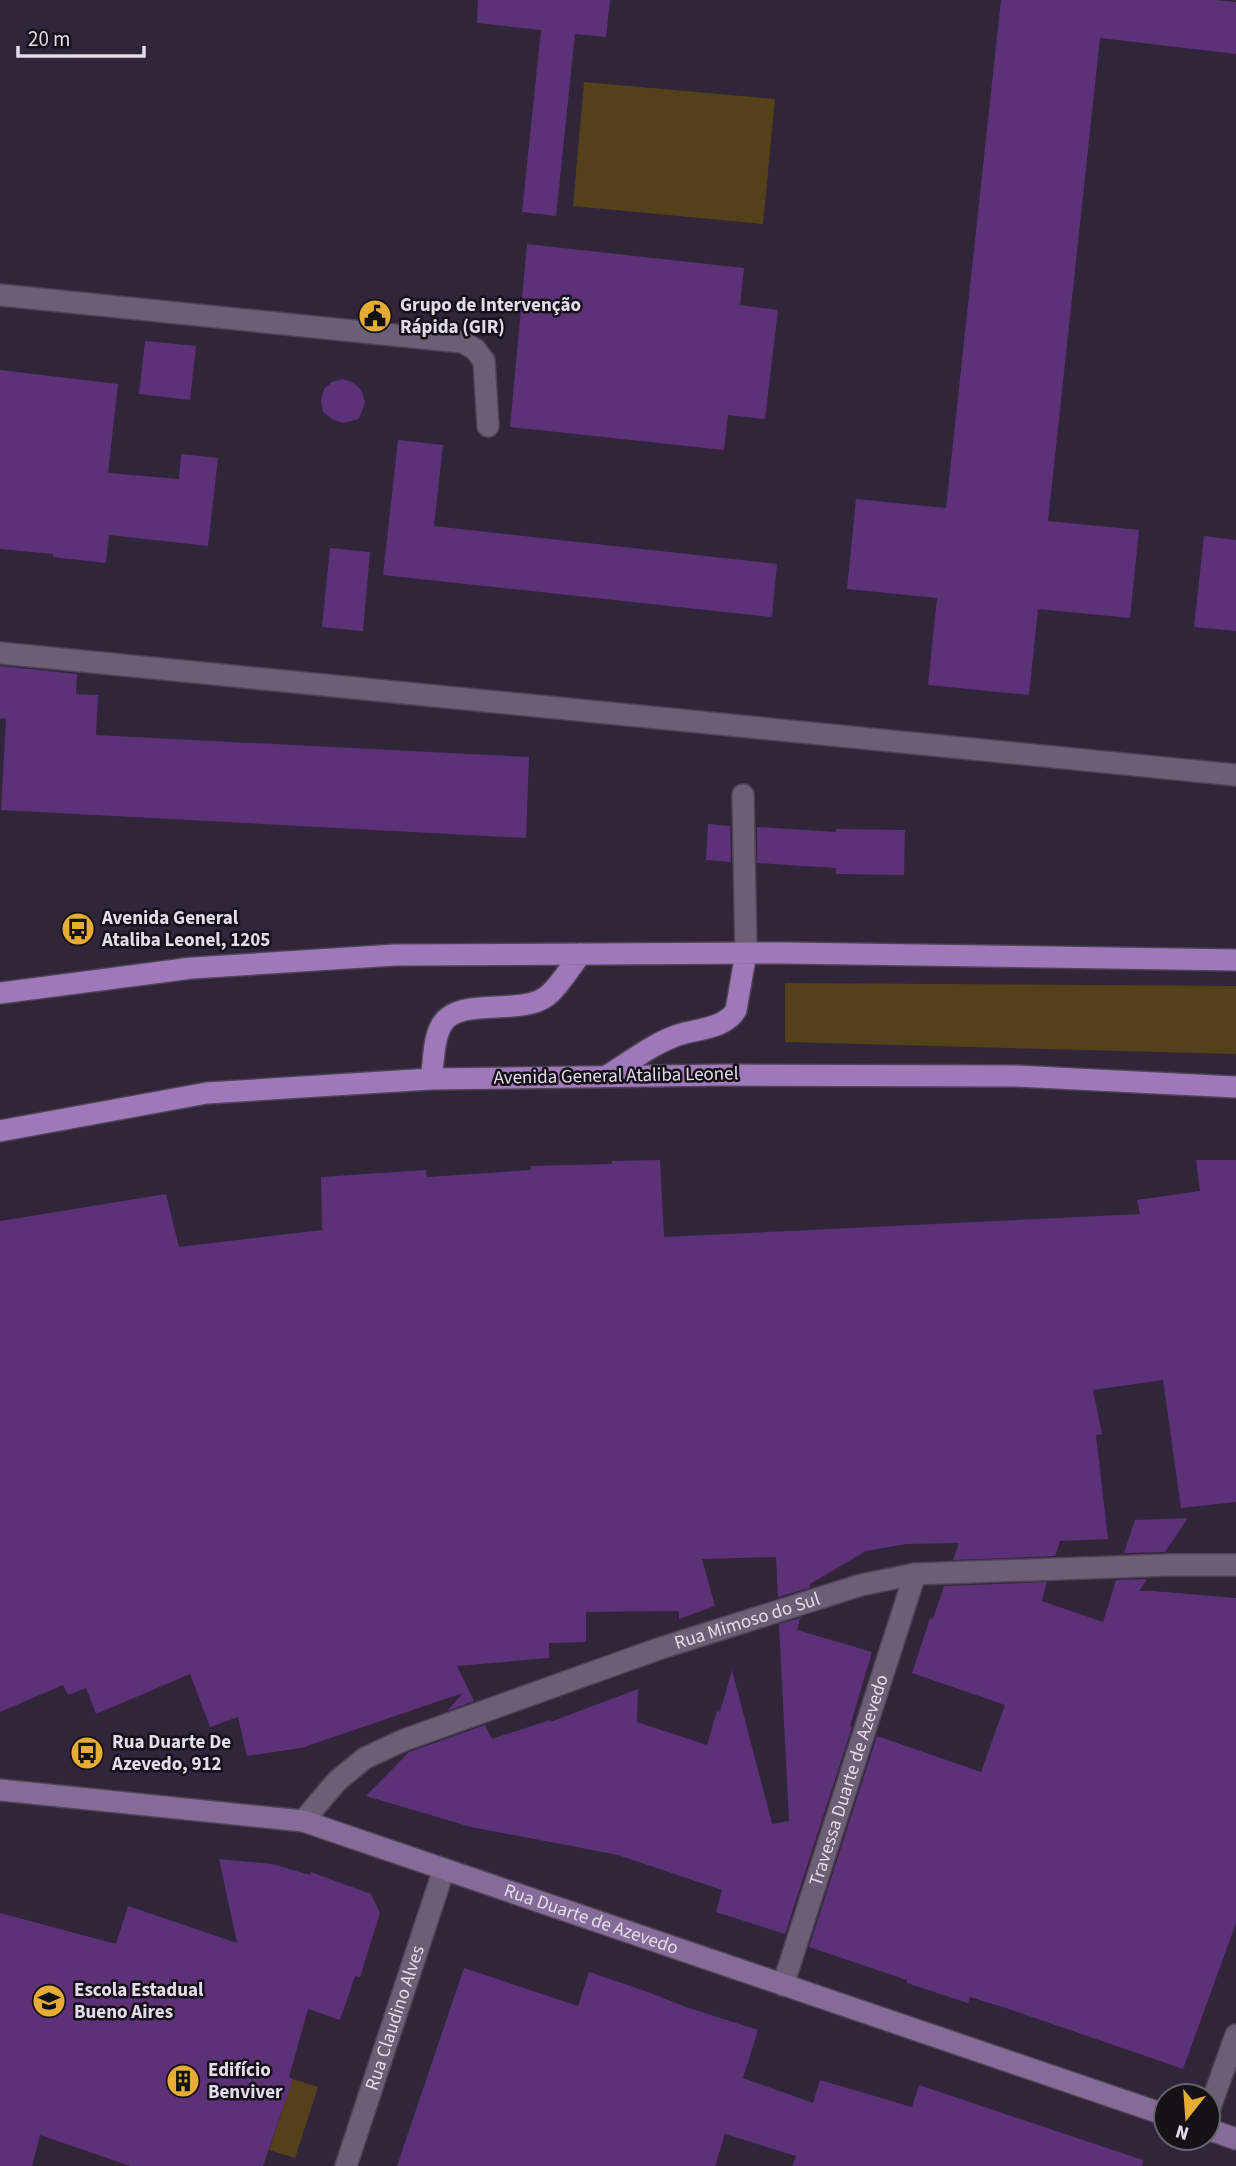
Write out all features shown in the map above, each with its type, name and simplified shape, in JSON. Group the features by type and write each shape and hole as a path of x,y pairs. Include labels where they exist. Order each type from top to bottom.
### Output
{"main road":[{"path":"607,1076 657,1044 732,1017 746,953"},
{"path":"0,993 192,968 395,954 746,953 1236,960"},
{"path":"431,1079 438,1033 442,1022 449,1016 462,1010 527,1005 538,1001 548,996 581,954"},
{"name":"Avenida General Ataliba Leonel","path":"0,1131 207,1093 431,1079 748,1074 1016,1076 1236,1087"},
{"name":"Rua Duarte de Azevedo","path":"0,1790 303,1821 1152,2110"}],"street":[{"path":"0,295 462,342 475,349 484,361 488,426"},
{"path":"0,653 1236,775"},
{"path":"743,795 746,953"},
{"name":"Rua Mimoso do Sul","path":"303,1821 337,1781 365,1758 404,1740 658,1649 861,1585 915,1574 1155,1565 1236,1565"},
{"name":"Travessa Duarte de Azevedo","path":"783,1985 915,1574"},
{"name":"Rua Claudino Alves","path":"346,2166 444,1869"},
{"path":"1219,2082 1236,2035"}],"shaded area":[{"path":"584,82 775,99 763,224 573,206"},
{"path":"785,983 1236,986 1236,1054 785,1042"},
{"path":"293,2079 318,2087 295,2158 269,2150"}],"building":[{"path":"478,0 610,0 606,37 575,34 556,216 522,212 541,30 477,23"},
{"path":"1001,0 1236,2 1236,54 1100,38 1048,521 1139,530 1130,618 1038,609 1029,695 928,685 937,598 847,589 856,499 946,508"},
{"path":"527,244 744,268 740,305 778,310 765,419 728,415 724,450 510,427"},
{"path":"145,341 196,346 190,400 139,394"},
{"path":"0,370 118,384 108,473 179,479 181,454 218,458 208,546 109,535 106,563 0,549"},
{"path":"343,379 354,383 362,391 365,402 359,419 343,423 323,412 321,401 324,389 332,382"},
{"path":"398,440 443,445 434,526 777,564 772,617 383,575"},
{"path":"1204,536 1236,540 1236,631 1194,627"},
{"path":"330,548 370,552 363,631 322,627"},
{"path":"0,666 77,674 76,694 98,695 96,735 529,757 526,838 1,810 6,719 0,718"},
{"path":"708,824 730,826 731,862 706,860"},
{"path":"757,827 836,832 836,829 905,830 904,875 836,874 836,868 757,863"},
{"path":"660,1160 664,1237 1140,1214 1137,1200 1200,1191 1196,1160 1236,1160 1236,1502 1181,1508 1163,1380 1093,1390 1102,1434 1096,1435 1108,1539 1060,1541 1055,1556 953,1560 959,1543 906,1544 866,1551 810,1584 809,1588 778,1597 776,1557 702,1559 715,1606 679,1619 679,1611 586,1612 586,1642 549,1643 549,1658 457,1666 474,1701 447,1711 463,1693 301,1748 247,1756 238,1717 210,1727 190,1674 96,1714 86,1688 68,1695 63,1685 0,1712 0,1221 166,1194 179,1247 322,1230 321,1177 426,1170 427,1177 531,1170 531,1166"},
{"path":"1188,1518 1165,1552 1124,1553 1135,1520"},
{"path":"1147,1579 1139,1591 1236,1598 1236,1923 1183,2069 970,1997 968,2003 809,1947 877,1736 981,1772 1005,1705 912,1673 944,1586 1047,1582 1042,1601 1103,1622 1116,1580"},
{"path":"800,1618 797,1630 872,1652 850,1726 852,1727 785,1934 716,1912 722,1890 618,1855 471,1827 366,1796 409,1752 485,1725 492,1739 550,1722 638,1689 637,1722 707,1745 732,1670 772,1824 789,1821 779,1624"},
{"path":"219,1859 272,1864 310,1875 311,1872 371,1894 380,1913 360,1977 355,1976 340,2020 308,2009 289,2077 293,2079 263,2166 130,2166 40,2135 32,2166 0,2166 0,1913 116,1944 128,1906 237,1943"},
{"path":"464,1968 578,2006 589,1972 758,2030 743,2078 813,2103 820,2080 912,2107 919,2085 1143,2160 1142,2166 792,2166 796,2156 725,2134 715,2166 397,2166"}],"place":[{"name":"Grupo de Intervenção Rápida (GIR)","path":"375,316"},
{"name":"Avenida General Ataliba Leonel, 1205","path":"78,929"},
{"name":"Rua Duarte De Azevedo, 912","path":"87,1753"},
{"name":"Escola Estadual Bueno Aires","path":"49,2001"},
{"name":"Edifício Benviver","path":"183,2081"}]}
